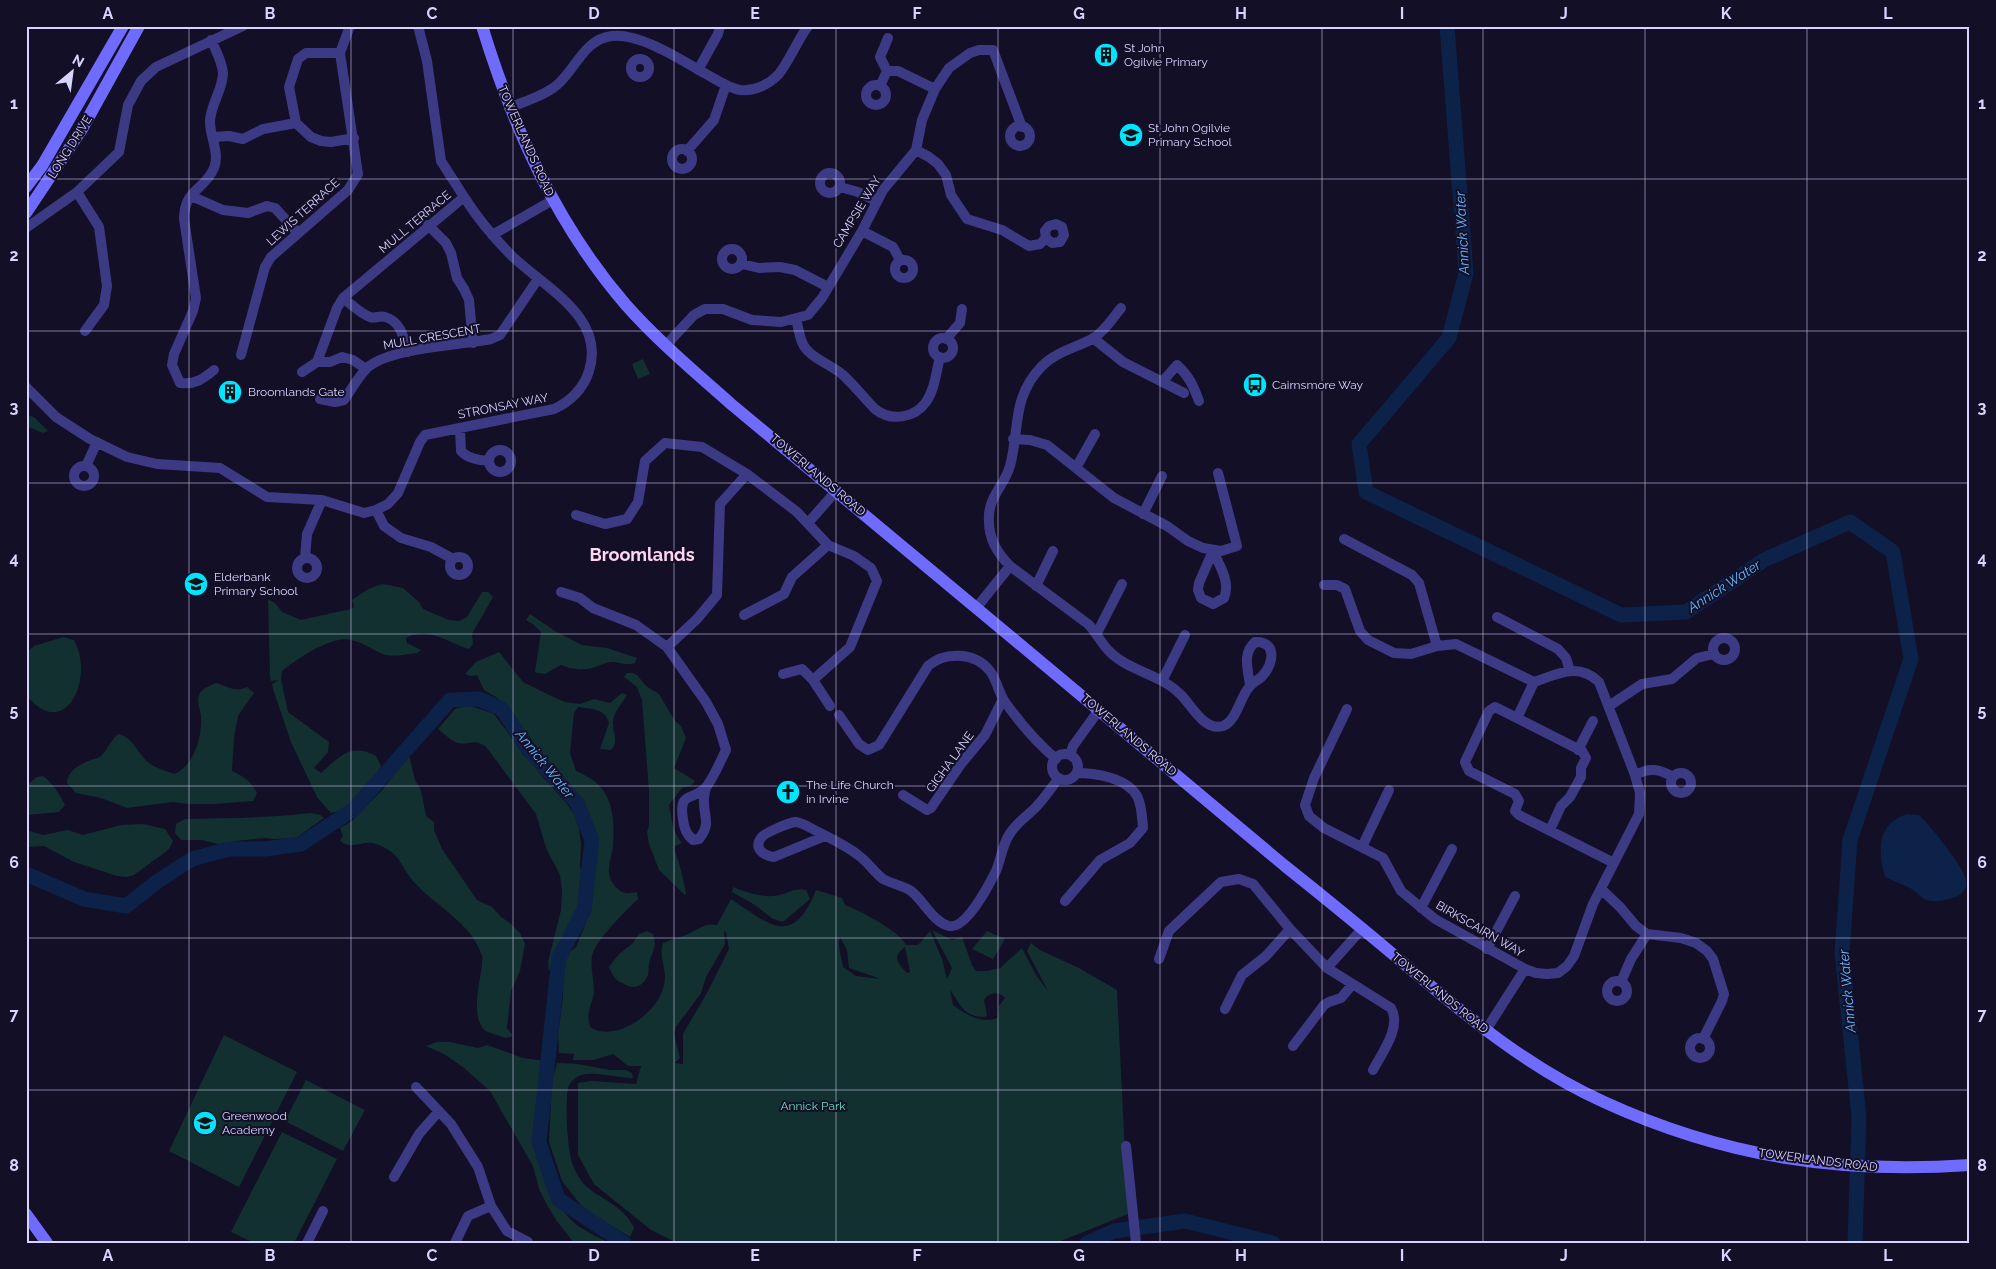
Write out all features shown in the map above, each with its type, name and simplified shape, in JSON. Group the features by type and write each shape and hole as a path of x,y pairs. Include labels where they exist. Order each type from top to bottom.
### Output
{"street":[{"name":"LONG DRIVE","path":"26,187 42,166 123,26"},
{"name":"LONG DRIVE","path":"26,213 82,129 139,26"},
{"path":"26,228 77,192 119,152 128,105 141,81 156,67 243,26"},
{"path":"350,26 340,52 306,53 298,60 289,88 296,123 311,137 331,142 354,138"},
{"name":"MULL TERRACE","path":"317,362 337,308 344,298 428,225 464,198 441,161 427,61 418,26"},
{"name":"TOWERLANDS ROAD","path":"482,26 509,108 553,200 578,242 601,274 626,305 666,346 732,404 1362,929 1486,1030 1559,1079 1602,1101 1688,1136 1758,1154 1834,1164 1886,1168 1970,1165"},
{"path":"698,70 718,34 720,26"},
{"path":"509,108 547,93 558,85 582,53 596,41 625,31 726,85 740,90 751,90 762,86 777,75 808,26"},
{"path":"887,71 880,57 888,38"},
{"path":"211,40 219,56 223,73 212,105 210,123 215,166 210,176 191,196 184,207 184,219 196,298 194,311 174,354 172,365 180,383 190,384 200,381 214,370"},
{"path":"643,59 651,45"},
{"name":"CAMPSIE WAY","path":"666,346 694,315 705,309 723,308 752,320 781,322 808,315 816,306 862,231 883,190 916,150 922,120 935,89 949,68 963,58 979,50 993,50 1022,127"},
{"name":"LEWIS TERRACE","path":"241,355 265,267 271,257 348,190 358,174 340,52"},
{"path":"880,86 887,71"},
{"path":"887,71 898,71 935,89"},
{"path":"687,151 714,120 726,85"},
{"path":"213,137 229,136 243,139 263,129 296,123"},
{"path":"916,150 930,156 938,164 946,175 951,195 968,219 1002,230 1030,246 1040,244 1046,238"},
{"path":"840,187 858,192 876,201"},
{"path":"77,192 99,227 107,286 104,305 85,330"},
{"path":"191,196 223,210 248,213 267,206 275,208 298,233"},
{"name":"STRONSAY WAY","path":"376,510 388,504 398,493 420,442 425,435 554,409 574,396 588,376 594,350 587,328 578,314 492,235 464,198"},
{"path":"492,235 553,200"},
{"path":"428,225 446,243 451,253 457,278 469,300 473,343"},
{"path":"862,231 893,247 900,260"},
{"path":"742,264 759,268 780,267 795,270 828,287"},
{"name":"MULL CRESCENT","path":"320,399 335,402 344,400 366,369 377,360 408,352 473,343 500,335 538,279"},
{"path":"344,298 369,317 384,316 393,320 402,331 408,352"},
{"path":"1121,308 1102,332 1052,358 1042,366 1028,384 1020,403 1010,465 994,493 988,517 992,540 999,554 1010,566 1088,624 1097,633 1108,650 1125,662 1162,681 1180,693 1199,718 1216,727 1224,726 1230,721 1250,684"},
{"path":"796,319 802,343 810,353 844,375 877,410 899,418 909,415 926,403 931,393 940,357 934,353 934,344 938,339 946,339 960,323 962,309"},
{"path":"1093,338 1123,362 1184,394"},
{"path":"302,372 317,362 330,362 342,357 353,360 366,369"},
{"path":"1162,382 1176,365 1192,381 1199,401"},
{"path":"26,387 56,417 97,442 127,457 157,464 220,468 267,498 322,500 364,513 376,510 384,526 401,538 431,547 453,559"},
{"path":"460,428 463,454 475,459 489,461"},
{"path":"1076,468 1095,434"},
{"path":"1013,438 1047,445 1114,498 1167,526 1188,541 1213,551 1230,550 1237,546 1218,473"},
{"path":"86,466 97,442"},
{"path":"576,515 605,524 627,519 638,502 645,461 665,443 702,447 747,474 776,495 808,523 828,545 854,556 871,568 877,582 850,647 812,680"},
{"path":"667,646 698,619 717,595 720,504 747,474"},
{"path":"1142,514 1162,476"},
{"path":"808,523 836,490"},
{"path":"305,558 307,534 322,500"},
{"path":"1344,539 1412,575 1419,583 1437,646"},
{"path":"744,615 784,594 792,577 828,545"},
{"path":"1036,586 1053,551"},
{"path":"1213,551 1224,574 1227,589 1224,598 1213,604 1201,598 1198,590 1213,551"},
{"path":"977,608 1010,566"},
{"path":"1097,633 1122,584"},
{"path":"1324,585 1337,585 1346,589 1360,631 1368,640 1394,654 1411,654 1437,646 1456,644 1534,682 1570,671 1566,658 1558,649 1497,617"},
{"path":"561,592 580,598 593,608 636,625 667,646 710,709 718,724 726,750 706,787 704,801 708,821 704,834 700,839 693,840 684,829 681,804 685,798 706,787"},
{"path":"1162,681 1185,635"},
{"path":"1609,706 1642,684 1672,679 1697,658 1714,654"},
{"path":"840,715 859,744 868,750 879,745 928,666 939,658 958,656 975,659 989,670 997,682 1003,699 1030,735 1056,759"},
{"path":"783,674 802,669 830,706"},
{"name":"BIRKSCAIRN WAY","path":"1348,709 1314,778 1305,805 1309,816 1324,828 1383,858 1401,892 1434,919 1525,969 1547,974 1558,972 1567,966 1574,956 1593,904 1640,814 1640,793 1636,775 1599,682 1591,675 1580,671 1570,671"},
{"path":"1517,718 1534,682"},
{"name":"GIGHA LANE","path":"903,795 927,810 931,808 961,764 985,735 1003,699"},
{"path":"1550,830 1561,806 1570,797 1581,777 1586,758 1581,752 1495,707 1489,711 1465,762 1465,766 1469,770 1515,794 1519,801 1515,811 1550,830 1614,863"},
{"path":"1070,755 1073,746 1100,710"},
{"path":"1581,752 1593,721"},
{"path":"1065,901 1100,860 1130,843 1144,828 1138,797 1132,790 1120,781 1092,773 1077,773 1069,780 1059,778 1053,769 1056,759 1061,755 1070,755 1077,762 1077,773"},
{"path":"1636,775 1650,769 1661,770 1673,777"},
{"path":"825,836 774,857 764,854 759,849 758,843 761,836 794,822 800,823 825,836 860,856 880,877 912,892 939,921 950,927 956,926 969,915 981,899 996,870 1009,834 1019,821 1036,807 1059,778"},
{"path":"1362,847 1389,790"},
{"path":"1420,908 1452,849"},
{"path":"1159,959 1169,931 1221,882 1240,879 1253,884 1290,929 1327,968 1386,1004 1394,1013 1392,1032 1373,1070"},
{"path":"1601,890 1620,907 1636,926 1647,934 1681,938 1696,943 1713,958 1724,994 1703,1039"},
{"path":"1487,949 1515,896"},
{"path":"1225,1009 1242,975 1266,956 1290,929"},
{"path":"1327,968 1362,929"},
{"path":"1621,982 1631,959 1647,934"},
{"path":"1486,1030 1525,969"},
{"path":"1294,1046 1324,1005 1341,998 1352,985"},
{"path":"416,1087 451,1124 478,1167 491,1206 507,1231 528,1242"},
{"path":"394,1177 419,1134 439,1111"},
{"path":"1126,1146 1136,1242"},
{"path":"455,1243 468,1216 491,1206"},
{"path":"307,1243 323,1211"},
{"path":"26,1214 47,1243"}],"green space":[{"path":"643,359 650,374 638,379 632,364"},
{"path":"26,414 35,418 48,431 43,433 26,426"},
{"path":"383,584 403,588 419,602 423,609 449,620 459,621 467,617 482,592 488,592 493,597 472,634 473,644 469,649 438,636 422,633 406,638 407,643 421,650 417,653 391,656 355,641 343,639 315,649 282,671 281,679 288,712 329,742 328,752 314,768 321,773 339,757 359,750 376,756 381,766 366,788 354,801 339,811 331,813 317,797 291,742 273,689 272,684 279,680 271,681 270,676 268,599 275,603 282,612 301,620 352,609 354,606 352,600 367,590"},
{"path":"530,614 555,631 582,645 607,648 637,658 635,663 609,662 583,669 561,665 545,674 537,673 535,672 541,632 526,620"},
{"path":"63,637 74,640 80,655 79,687 73,700 64,709 53,712 40,708 26,695 26,653 34,646"},
{"name":"Annick Park","path":"499,652 523,682 565,702 580,704 594,699 610,703 622,693 627,695 614,715 615,744 611,750 600,749 609,723 604,714 597,710 578,707 574,713 570,753 576,771 597,784 609,801 612,811 613,846 609,867 611,880 620,891 627,893 637,892 638,899 605,934 594,950 591,965 594,991 588,1018 591,1028 602,1031 615,1031 627,1027 649,1011 663,990 665,978 662,952 663,943 704,926 717,925 731,899 758,917 780,926 790,925 799,919 816,890 842,898 845,905 869,916 888,928 903,940 906,945 918,945 930,931 942,959 947,979 952,968 932,930 952,940 962,937 976,971 1000,968 1022,948 1036,975 1048,991 1027,951 1031,943 1040,950 1079,968 1117,990 1128,1214 1056,1243 677,1243 651,1230 594,1184 578,1155 578,1083 592,1081 636,1084 641,1066 628,1066 613,1054 594,1060 573,1060 574,1054 559,1053 558,1035 563,997 563,961 566,955 576,947 583,930 589,913 593,888 597,847 592,821 560,774 541,754 525,730 516,723 499,699 484,690 477,675 470,676 465,674 476,662","holes":["724,931 726,932 729,949 708,991 683,1034 683,1064 675,1063 680,1058 674,1034 676,1027 701,993 706,977 725,944","840,937 847,950 849,968 881,979 856,976 843,967","905,947 910,972 907,973 897,960 898,954","950,990 963,1009 971,1015 985,1017 987,1015 984,1000 986,997 997,993 1005,998 999,1006 998,1018 991,1020 974,1018 953,1005"]},
{"path":"627,673 637,675 646,686 659,694 675,721 681,726 686,738 674,768 695,781 692,785 682,788 669,805 674,829 682,843 675,846 674,849 682,876 685,895 659,870 649,844 647,832 649,826 649,791 642,700 637,687 624,677"},
{"path":"216,683 235,689 247,687 254,693 238,716 234,737 232,771 243,777 253,786 257,793 253,801 214,804 173,802 127,808 101,798 76,793 67,783 69,775 75,768 101,756 118,734 128,739 149,763 175,774 188,764 196,749 201,724 198,702 200,693 205,688"},
{"path":"468,705 494,714 523,755 529,759 567,804 574,814 579,828 581,845 580,867 585,878 575,918 549,971 548,962 561,910 562,890 560,875 546,848 536,814 487,748 476,742 458,743 438,729 455,709"},
{"path":"409,755 415,780 421,790 426,816 434,822 434,830 442,849 477,900 492,907 510,923 520,933 525,944 520,971 511,991 507,1028 513,1036 506,1038 485,1031 480,1025 477,999 482,954 468,932 413,881 399,860 391,852 373,843 349,845 340,841 343,836 340,828 352,821 384,788"},
{"path":"43,776 56,789 65,805 59,812 26,815 26,786 37,777"},
{"path":"310,813 321,815 324,818 296,838 265,838 235,841 222,845 202,840 181,840 175,833 176,824 185,819 264,817"},
{"path":"143,824 165,829 173,841 169,849 134,875 127,877 117,876 74,862 44,846 26,847 26,830 43,835 68,830 83,835 121,825"},
{"path":"733,887 768,896 806,890 810,899 783,922 773,919 755,905 732,892"},
{"path":"647,931 653,934 655,945 649,962 648,975 641,985 631,987 621,983 613,975 609,967 619,954 632,944 639,934"},
{"path":"987,931 1005,939 993,959 972,949"},
{"path":"224,1035 297,1072 239,1187 169,1151"},
{"path":"437,1042 450,1042 478,1048 487,1045 523,1058 544,1061 537,1118 538,1155 542,1173 549,1190 571,1219 578,1226 609,1243 574,1243 556,1220 546,1203 539,1189 533,1166 490,1091 464,1068 444,1054 426,1046"},
{"path":"557,1063 578,1064 610,1070 626,1070 632,1073 633,1078 596,1074 582,1075 573,1080 569,1086 567,1096 568,1140 575,1170 587,1187 620,1209 630,1221 634,1228 630,1237 589,1212 580,1204 562,1181 549,1142 552,1082"},
{"path":"306,1080 365,1110 343,1151 285,1121"},
{"path":"282,1132 337,1159 294,1243 254,1243 231,1232"}],"water":[{"path":"1907,814 1919,815 1953,856 1966,880 1966,886 1960,894 1950,899 1929,901 1910,888 1885,877 1881,848 1885,831 1890,824"}],"waterway":[{"name":"Annick Water","path":"1447,26 1466,273 1449,338 1359,444 1366,492 1621,615 1686,612 1764,560 1850,522 1893,552 1911,659 1850,840 1842,953 1859,1117 1855,1243"},
{"name":"Annick Water","path":"26,874 84,899 126,906 158,881 192,859 229,849 265,849 301,844 354,809 450,700 479,699 502,709 529,750 577,803 592,840 584,910 559,958 539,1142 558,1199 624,1243"},
{"name":"Annick Water","path":"1087,1243 1114,1231 1185,1221 1273,1243"}],"place":[{"name":"St John Ogilvie Primary","path":"1106,55"},
{"name":"St John Ogilvie Primary School","path":"1131,135"},
{"name":"Cairnsmore Way","path":"1255,385"},
{"name":"Broomlands Gate","path":"230,392"},
{"name":"Elderbank Primary School","path":"196,584"},
{"name":"The Life Church in Irvine","path":"788,792"},
{"name":"Greenwood Academy","path":"205,1123"}],"district":[{"name":"Broomlands","path":"642,554"}]}
